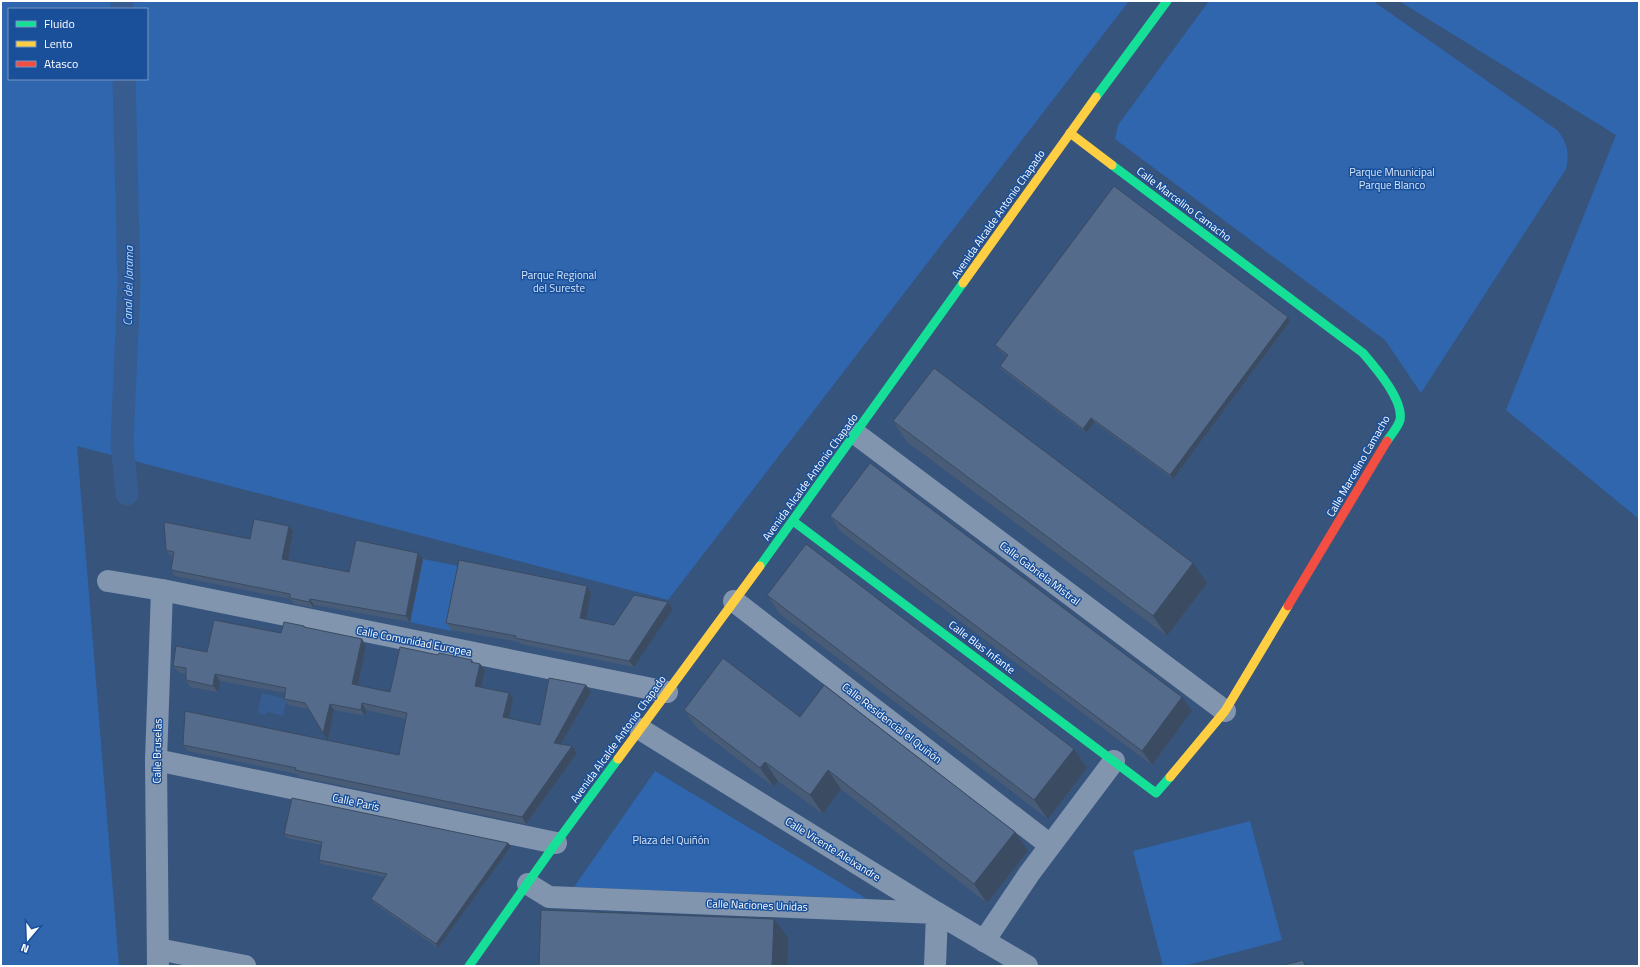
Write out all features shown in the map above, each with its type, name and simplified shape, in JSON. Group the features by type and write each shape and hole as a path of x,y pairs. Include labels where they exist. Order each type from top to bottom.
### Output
{"street":[{"name":"Avenida Alcalde Antonio Chapado","path":"469,966 556,843 856,434 1070,133 1167,1"},
{"name":"Calle Marcelino Camacho","path":"1070,133 1363,353 1381,375 1397,401 1400,417 1393,432 1225,711 1156,793"},
{"name":"Calle Gabriela Mistral","path":"856,434 1225,711"},
{"name":"Calle Blas Infante","path":"793,521 1156,793"},
{"path":"108,582 162,590"},
{"name":"Calle Comunidad Europea","path":"162,590 667,692"},
{"name":"Calle Bruselas","path":"158,958 156,760 162,590"},
{"name":"Calle Residencial el Quiñón","path":"734,601 1050,846"},
{"name":"Calle Vicente Aleixandre","path":"640,730 937,913 1027,966"},
{"name":"Calle París","path":"156,760 556,843"},
{"path":"984,941 1050,846 1114,761"},
{"name":"Calle Naciones Unidas","path":"528,884 549,896 937,913"},
{"path":"935,966 937,913"},
{"path":"158,958 245,966"}],"green space":[{"name":"Parque Regional del Sureste","path":"1,1 1129,1 668,600 77,446 119,966 1,966"},
{"name":"Parque Mnunicipal Parque Blanco","path":"1209,1 1373,1 1557,130 1563,139 1568,153 1566,169 1421,393 1385,340 1115,139 1118,125"},
{"path":"1399,1 1639,1 1639,519 1506,410 1616,135"},
{"path":"423,559 463,567 451,631 410,622"},
{"name":"Plaza del Quiñón","path":"655,771 867,899 574,887"},
{"path":"1250,821 1282,940 1184,966 1163,966 1133,851"}],"shaded area":[{"path":"262,693 287,699 283,716 267,712 265,715 260,714 258,711"}],"building":[{"path":"1114,186 1288,317 1170,475 1091,418 1083,429 1000,366 1008,355 995,345"},
{"path":"934,368 1193,563 1153,616 893,421"},
{"path":"870,463 1182,697 1142,751 830,516"},
{"path":"254,519 289,526 282,559 349,572 356,540 418,553 406,616 310,599 309,602 290,598 290,594 171,570 174,552 166,550 164,522 250,539"},
{"path":"806,544 1074,749 1034,800 767,595"},
{"path":"459,560 587,586 580,618 614,625 634,595 668,602 629,661 515,638 516,636 446,623"},
{"path":"214,620 281,633 284,622 362,639 352,684 390,692 400,647 472,660 471,662 480,664 475,686 509,693 503,717 540,725 549,678 586,685 554,743 572,746 522,817 183,745 185,711 399,755 407,713 362,703 361,710 330,704 323,733 305,703 284,699 286,688 215,674 213,686 186,680 186,668 173,666 176,646 207,652"},
{"path":"723,658 800,717 824,685 1015,832 974,884 828,770 810,795 765,762 760,768 684,710"},
{"path":"292,798 508,843 436,944 371,899 387,874 319,860 322,842 284,834"},
{"path":"541,910 774,919 772,966 539,966"},
{"path":"1303,960 1305,966 1280,966"}],"waterway":[{"name":"Canal del Jarama","path":"122,1 122,8"},
{"name":"Canal del Jarama","path":"124,80 129,284 122,443 127,494"}],"traffic: fast":[{"path":"1096,97 1167,1"},
{"path":"1112,165 1363,353 1388,384 1398,403 1400,420 1387,441"},
{"path":"760,566 963,283"},
{"path":"793,521 1156,793 1170,777"},
{"path":"469,966 556,843 618,759"}],"traffic: slow":[{"path":"963,283 1096,97"},
{"path":"1070,133 1112,165"},
{"path":"618,759 760,566"},
{"path":"1170,777 1225,711 1288,606"}],"traffic: jam":[{"path":"1288,606 1387,441"}]}
